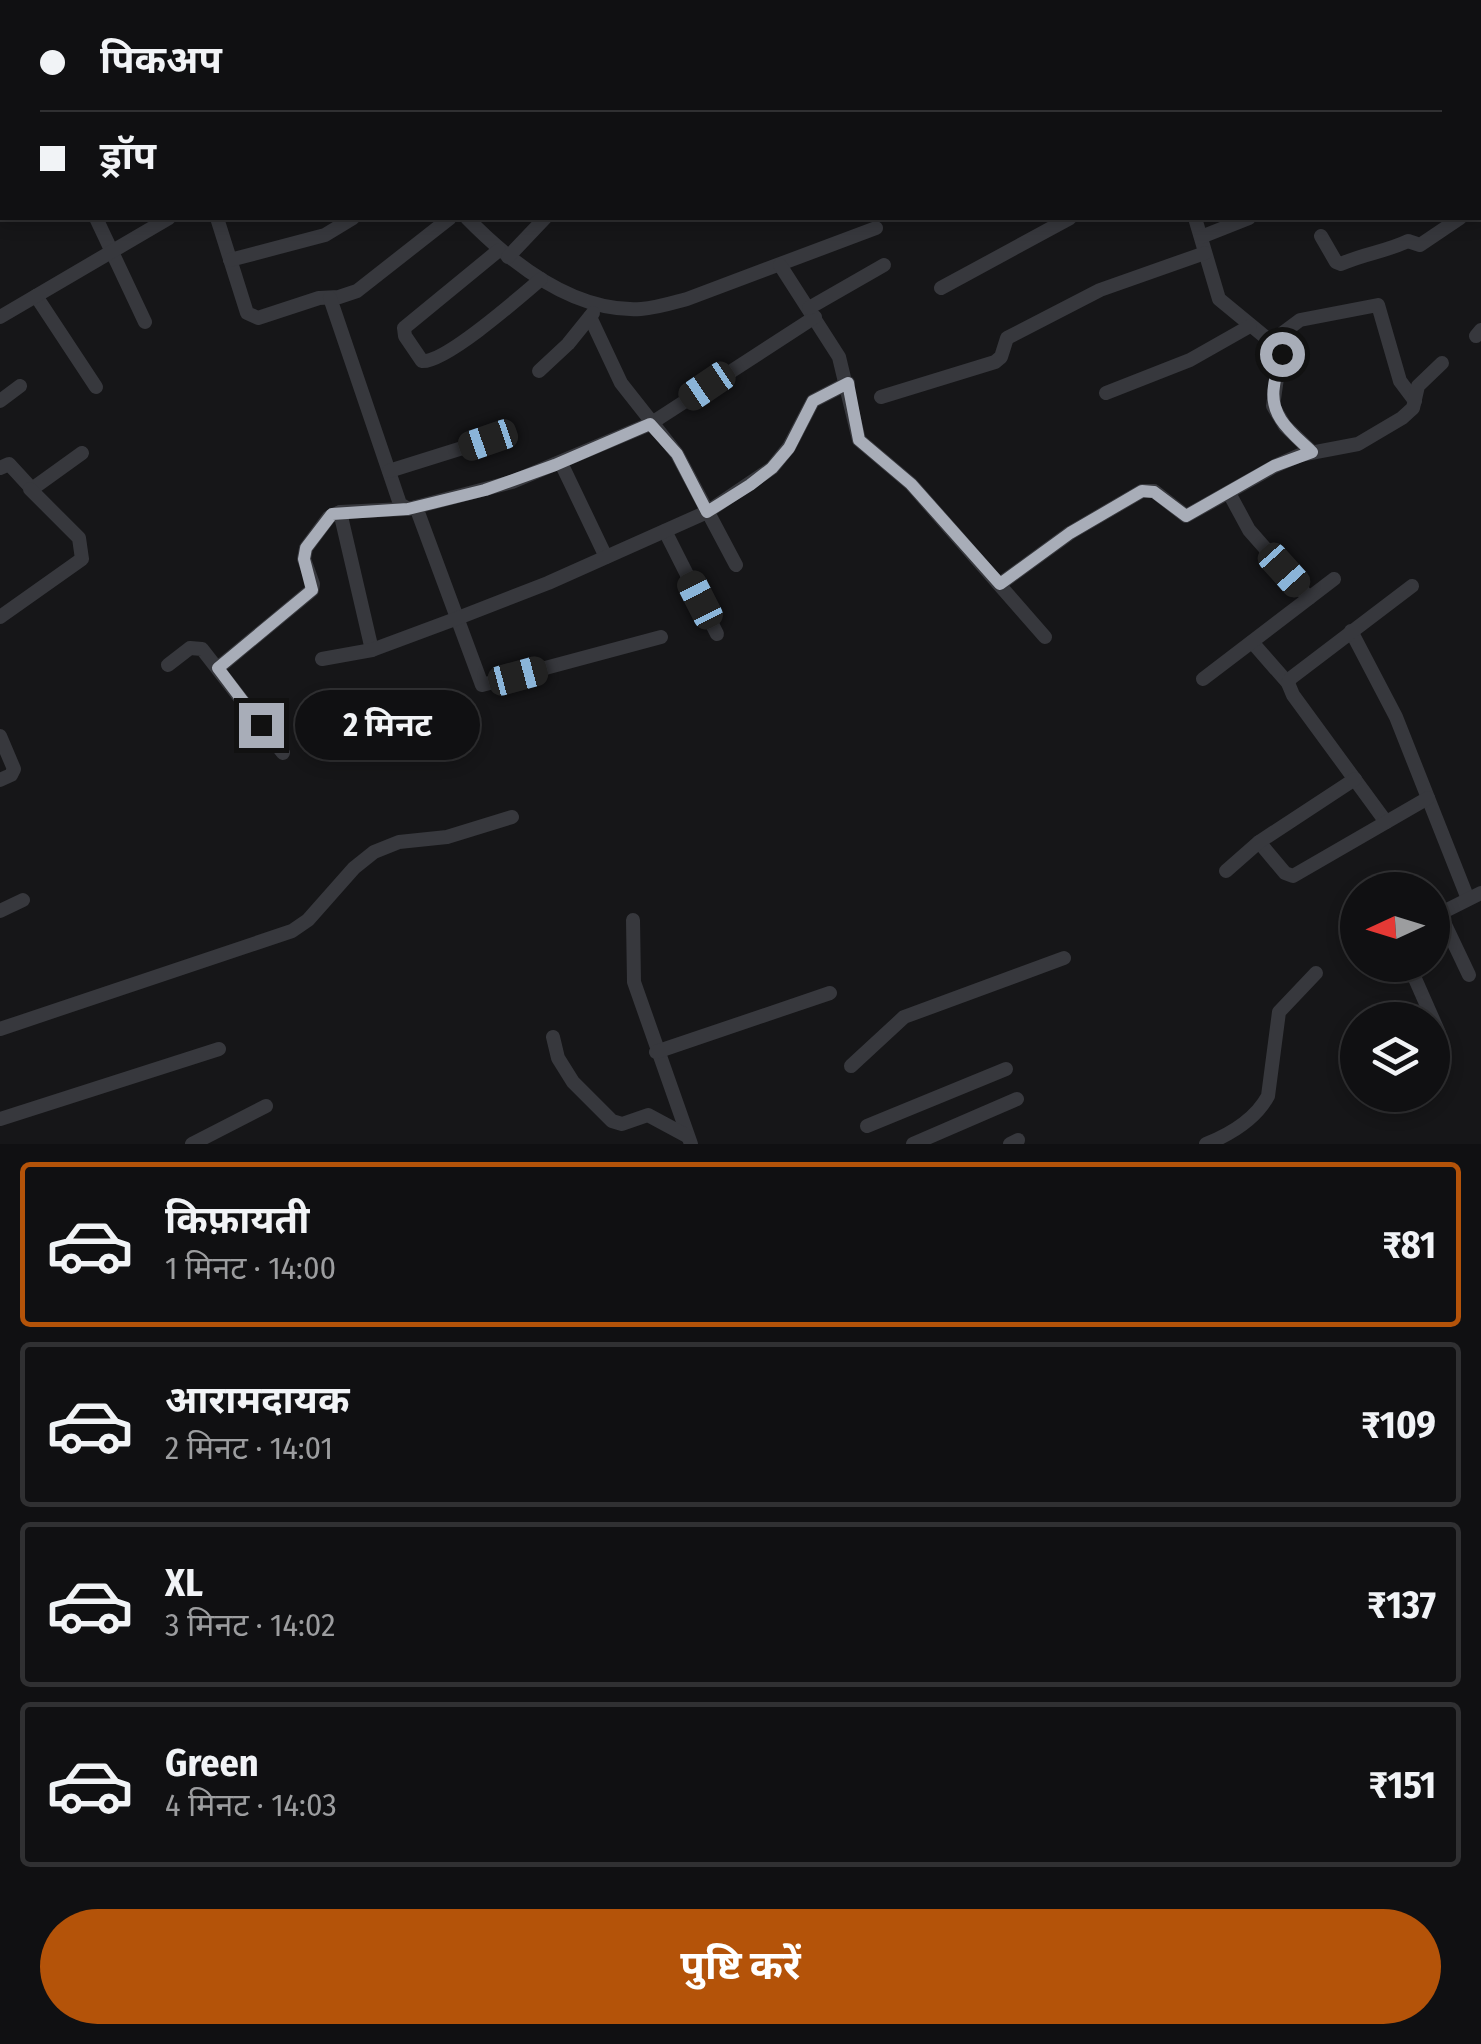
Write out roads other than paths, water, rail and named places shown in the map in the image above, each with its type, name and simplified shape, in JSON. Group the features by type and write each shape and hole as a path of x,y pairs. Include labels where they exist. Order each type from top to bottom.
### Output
{"street":[{"path":"97,220 145,322"},
{"path":"0,318 164,220"},
{"path":"218,220 247,314 252,318 362,287 447,220"},
{"path":"230,260 325,235 350,220"},
{"path":"469,220 503,253 595,311 655,307 687,299 876,228"},
{"path":"541,279 430,362 422,361 405,336 404,328 543,220"},
{"path":"942,288 1066,220"},
{"path":"1196,220 1218,299 1272,341 1282,354 1272,397 1277,416 1312,452"},
{"path":"1201,237 1244,220"},
{"path":"1320,236 1341,264 1408,241 1420,244 1457,220"},
{"path":"882,398 994,362 1002,357 1007,338 1100,290 1205,253"},
{"path":"218,668 312,590 304,559 306,548 330,517 340,512 410,508 512,482 650,424 884,264"},
{"path":"780,265 839,356 859,440 911,484 1045,636"},
{"path":"36,296 96,387"},
{"path":"330,298 389,472 410,508 458,618 482,686 661,637"},
{"path":"1272,341 1300,320 1378,305 1400,380 1415,401"},
{"path":"539,371 595,311"},
{"path":"595,311 621,383 677,454 736,565"},
{"path":"1106,393 1190,360 1250,326"},
{"path":"1000,584 1070,533 1142,491 1154,492 1186,516 1274,466 1312,452 1358,444 1408,415 1418,386 1442,363"},
{"path":"322,660 372,650 458,618 707,512 772,468 789,448 813,401 848,383"},
{"path":"0,400 20,386"},
{"path":"389,472 488,440"},
{"path":"30,490 82,453"},
{"path":"561,463 606,557"},
{"path":"0,468 10,464 78,538 82,559 0,617"},
{"path":"1229,493 1258,543 1309,598"},
{"path":"340,512 372,650"},
{"path":"665,531 717,634"},
{"path":"1204,679 1334,579"},
{"path":"1288,683 1412,586"},
{"path":"1352,632 1396,717 1428,798 1474,896 1450,909"},
{"path":"1252,642 1288,683 1386,822"},
{"path":"168,665 194,646 202,649 283,754"},
{"path":"0,736 14,769 0,780"},
{"path":"1226,871 1259,842 1354,779"},
{"path":"1259,842 1293,876 1428,798"},
{"path":"0,1029 292,931 308,920 362,860 388,846 446,837 512,818"},
{"path":"0,911 23,900"},
{"path":"633,920 634,982 689,1140"},
{"path":"1450,941 1468,974"},
{"path":"851,1066 904,1017 1064,958"},
{"path":"1206,1144 1238,1127 1262,1106 1268,1096 1279,1012 1316,973"},
{"path":"656,1052 830,993"},
{"path":"552,1037 558,1058 573,1082 615,1124 648,1115 689,1140"},
{"path":"0,1120 218,1048"},
{"path":"866,1126 1006,1069"},
{"path":"912,1144 1018,1099"},
{"path":"192,1144 266,1106"}]}
